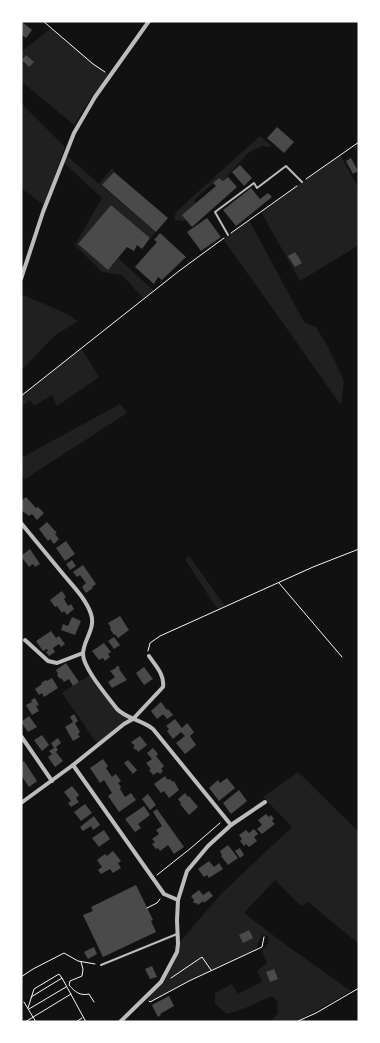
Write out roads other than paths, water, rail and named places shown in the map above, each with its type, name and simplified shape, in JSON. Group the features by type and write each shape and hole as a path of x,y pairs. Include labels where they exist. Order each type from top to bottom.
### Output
{"street":[{"path":"21,279 72,136 83,115 149,22"},
{"path":"21,523 79,593 88,608 92,617 92,629 83,652 83,659 108,698 121,713 145,723 153,729 231,825"},
{"path":"25,640 48,661 57,663 83,652"},
{"path":"21,803 133,719 163,687 164,681 162,676 149,656"},
{"path":"21,736 52,781"},
{"path":"73,765 164,894 178,900"},
{"path":"120,1022 161,982 177,952 178,900 187,871 208,846 231,825 265,802"}],"lane":[{"path":"228,236 215,212 254,183 258,188 286,166 302,182"},
{"path":"101,965 178,934"}]}
